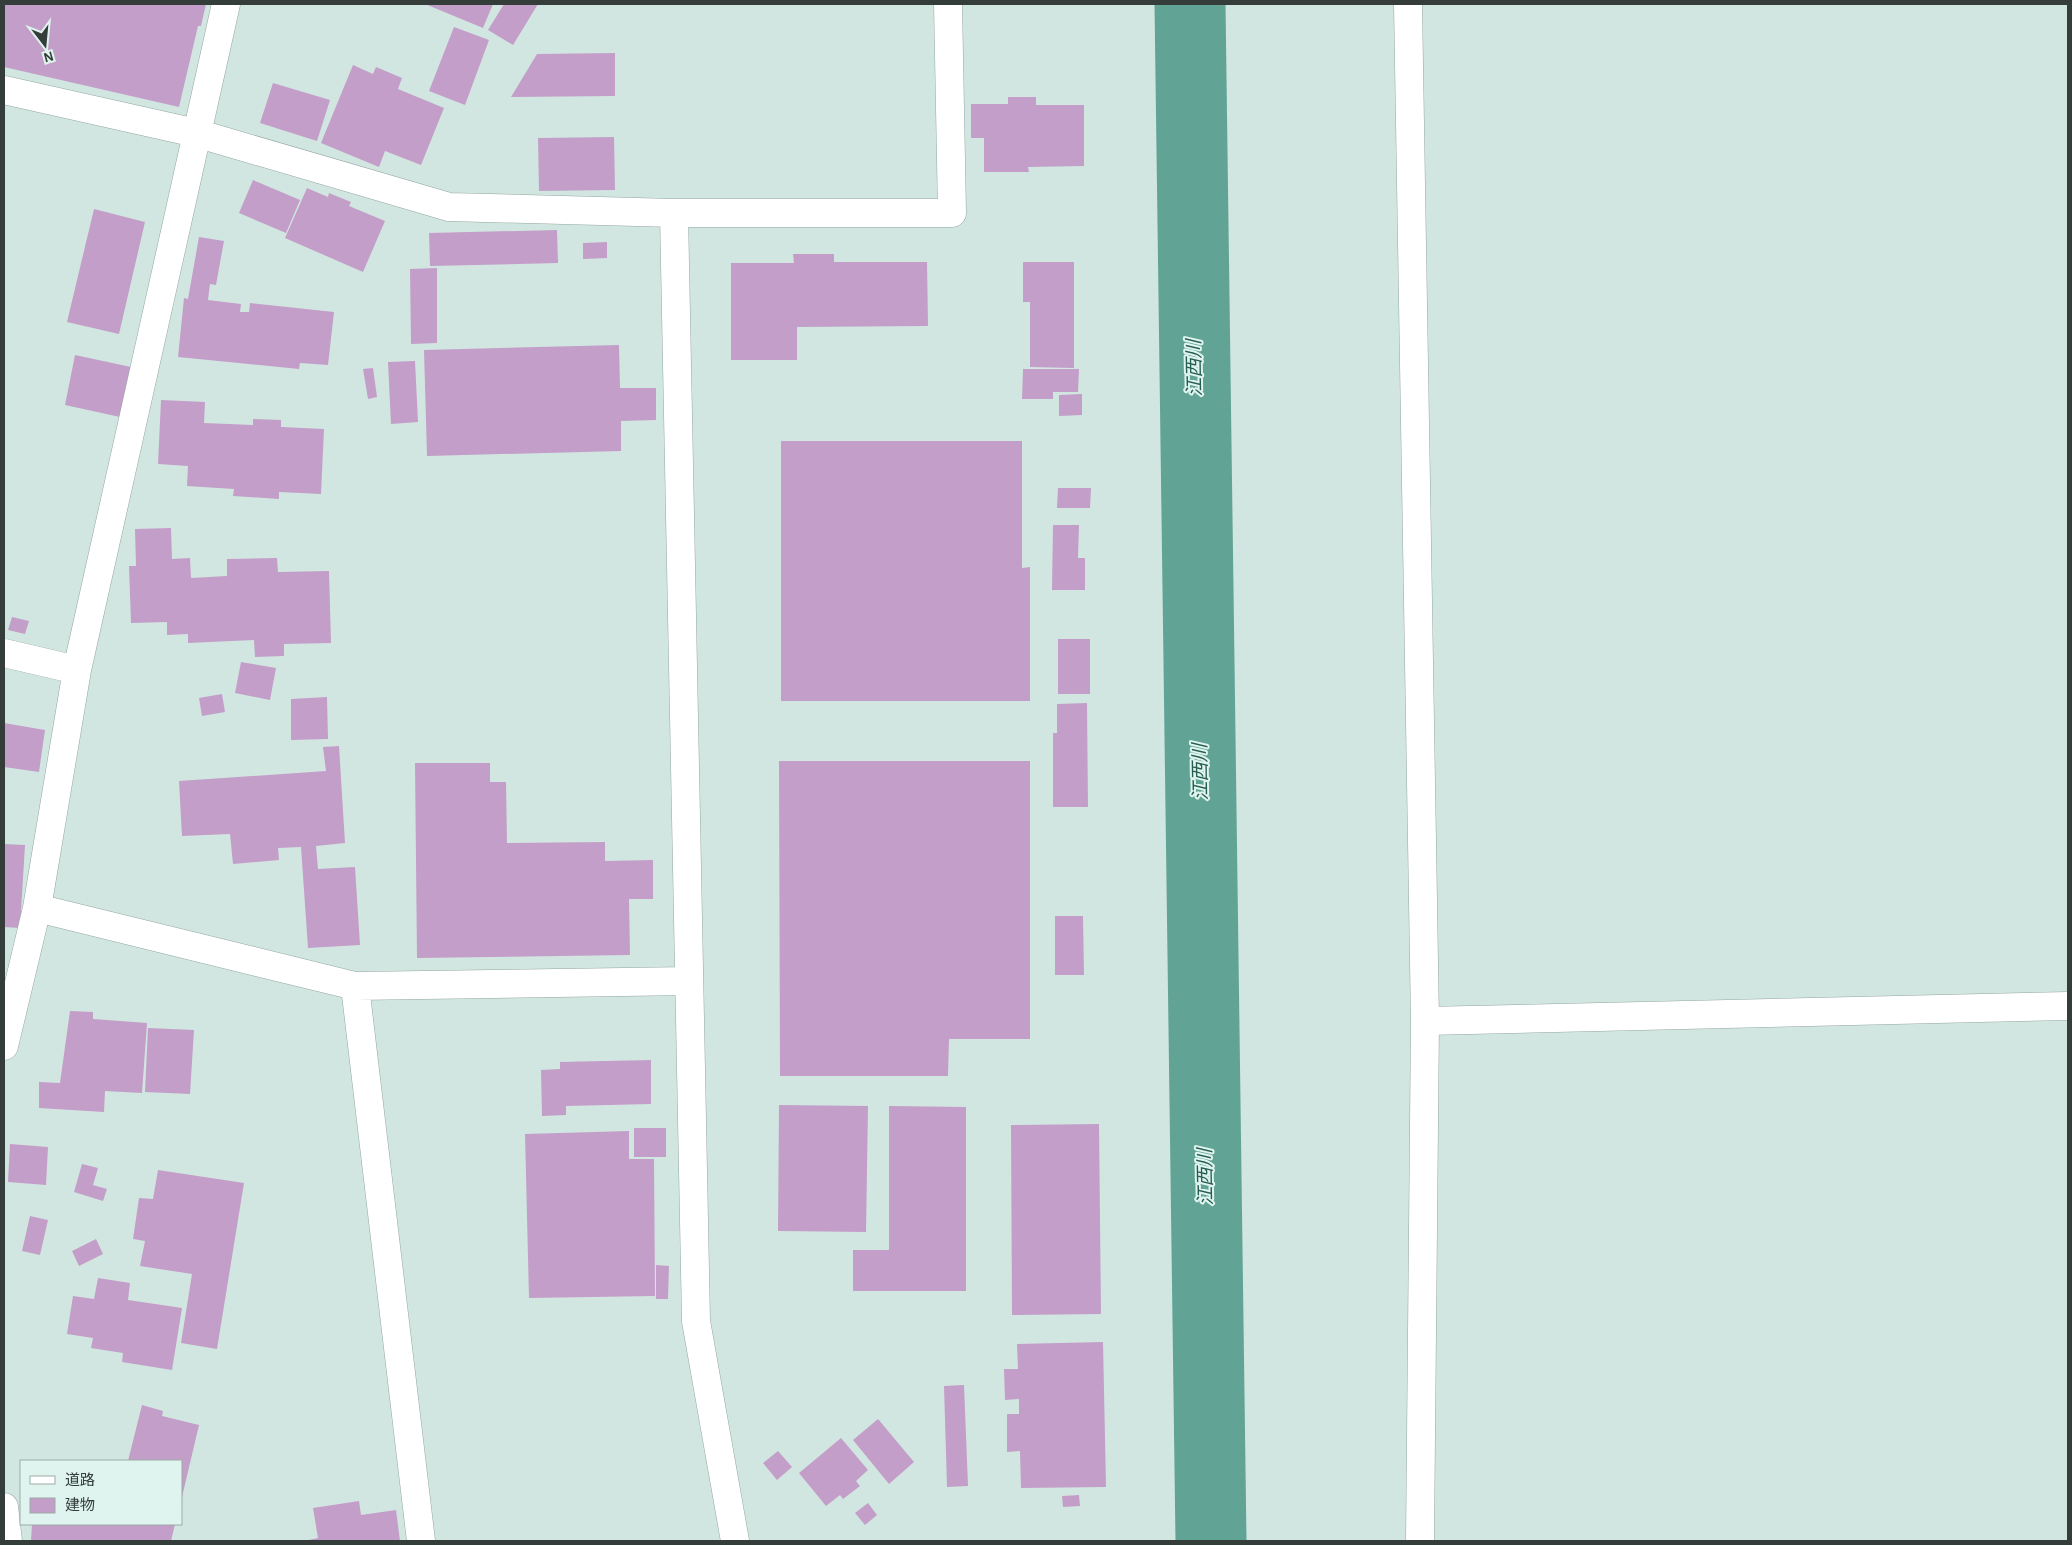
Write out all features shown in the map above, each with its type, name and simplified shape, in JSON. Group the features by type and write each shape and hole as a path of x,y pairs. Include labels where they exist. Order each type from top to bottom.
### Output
{"street":[{"path":"4,1046 37,908 77,670 226,4"},
{"path":"4,90 196,133 449,207 674,213 952,213 948,4"},
{"path":"1408,4 1425,1021 1420,1541"},
{"path":"674,213 696,1321 735,1541"},
{"path":"4,653 77,670"},
{"path":"37,908 355,986 689,981"},
{"path":"355,986 421,1541"},
{"path":"1425,1021 2068,1006"},
{"path":"4,1506 8,1541"}],"building":[{"path":"4,4 206,4 201,26 198,26 179,107 4,67"},
{"path":"425,4 493,4 483,28"},
{"path":"504,4 538,4 513,45 488,30"},
{"path":"454,27 489,40 465,105 429,91"},
{"path":"615,53 615,96 511,97 537,54"},
{"path":"353,65 373,74 376,67 402,78 398,89 444,108 421,165 385,151 379,167 321,143"},
{"path":"273,83 330,100 317,141 260,123"},
{"path":"1008,97 1036,97 1036,105 1084,105 1084,166 1028,167 1029,172 984,172 984,138 971,138 971,104 1008,104"},
{"path":"614,137 615,190 539,191 538,138"},
{"path":"253,180 300,200 286,233 239,213"},
{"path":"307,188 328,197 329,193 351,202 349,206 385,221 363,272 285,238"},
{"path":"94,209 145,222 119,334 67,322"},
{"path":"557,230 558,263 430,266 429,233"},
{"path":"199,237 224,241 216,285 210,284 208,300 241,304 240,312 249,312 250,303 334,312 328,365 300,363 299,369 178,357 184,298 188,299"},
{"path":"607,242 607,258 583,259 583,243"},
{"path":"793,254 834,254 834,262 927,262 928,326 797,327 797,360 731,360 731,263 794,263"},
{"path":"1023,262 1074,262 1074,368 1030,367 1030,302 1023,302"},
{"path":"437,268 437,343 411,344 410,269"},
{"path":"619,345 620,388 656,388 656,420 621,421 621,451 427,456 424,350"},
{"path":"75,355 131,367 120,417 65,405"},
{"path":"415,361 418,422 391,424 388,362"},
{"path":"373,368 377,397 368,399 363,369"},
{"path":"1023,369 1079,369 1078,392 1053,392 1053,399 1022,399"},
{"path":"1082,394 1082,415 1059,416 1059,395"},
{"path":"161,400 205,402 204,423 253,425 253,419 281,420 281,427 324,429 321,494 279,492 279,499 233,496 234,489 187,486 188,466 158,464"},
{"path":"781,441 1022,441 1022,568 1030,567 1030,701 781,701"},
{"path":"1058,488 1091,488 1090,508 1057,508"},
{"path":"1053,525 1079,525 1078,558 1085,558 1085,590 1052,590"},
{"path":"171,528 172,559 190,558 191,578 227,576 227,559 277,558 278,572 329,571 331,643 284,644 284,656 255,657 254,640 188,643 188,634 167,635 167,622 131,623 129,566 136,566 135,529"},
{"path":"12,617 29,621 25,634 8,630"},
{"path":"1058,639 1090,639 1090,694 1058,694"},
{"path":"241,662 276,668 270,700 235,693"},
{"path":"222,694 225,712 202,716 199,698"},
{"path":"327,697 328,739 291,740 291,699"},
{"path":"1087,703 1088,807 1053,807 1053,733 1057,733 1057,704"},
{"path":"4,723 45,730 39,772 4,767"},
{"path":"339,746 345,843 316,846 318,869 355,867 360,945 308,948 301,847 278,848 279,860 233,864 230,834 182,836 179,781 326,771 323,747"},
{"path":"779,761 1030,761 1030,1039 949,1039 948,1076 780,1076"},
{"path":"415,763 490,763 490,782 506,782 507,843 605,842 605,861 653,860 653,899 629,899 630,955 417,958"},
{"path":"4,844 25,845 20,928 4,927"},
{"path":"1055,916 1083,916 1084,975 1055,975"},
{"path":"70,1011 93,1012 93,1019 147,1023 142,1093 105,1091 104,1112 39,1108 39,1082 60,1083"},
{"path":"148,1028 194,1030 190,1094 145,1092"},
{"path":"651,1060 651,1104 566,1106 566,1115 542,1116 541,1070 560,1069 560,1062"},
{"path":"779,1105 868,1106 866,1232 778,1231"},
{"path":"889,1106 966,1107 966,1291 853,1291 853,1250 889,1250"},
{"path":"1099,1124 1101,1314 1012,1315 1011,1125"},
{"path":"634,1128 666,1128 666,1157 634,1157"},
{"path":"629,1131 629,1159 654,1159 655,1296 529,1298 525,1134"},
{"path":"10,1144 48,1147 46,1185 8,1182"},
{"path":"82,1164 98,1168 93,1185 107,1189 103,1201 74,1192"},
{"path":"158,1170 244,1183 217,1349 181,1343 192,1274 140,1266 145,1241 133,1239 139,1198 153,1199"},
{"path":"30,1216 48,1220 40,1255 22,1251"},
{"path":"96,1239 103,1254 79,1266 72,1251"},
{"path":"656,1265 669,1266 668,1299 656,1299"},
{"path":"98,1278 130,1283 128,1300 182,1308 172,1370 122,1362 123,1353 91,1348 93,1338 67,1334 73,1296 94,1299"},
{"path":"1103,1342 1106,1487 1021,1488 1020,1451 1007,1452 1007,1414 1019,1414 1019,1399 1005,1400 1004,1369 1018,1369 1017,1344"},
{"path":"964,1385 968,1486 947,1487 944,1386"},
{"path":"142,1405 163,1411 162,1416 199,1425 182,1497 182,1460 128,1460"},
{"path":"878,1419 914,1462 889,1484 853,1440"},
{"path":"841,1438 868,1470 856,1481 860,1486 843,1499 840,1495 826,1506 799,1473"},
{"path":"778,1451 792,1467 777,1480 763,1463"},
{"path":"1079,1495 1080,1506 1063,1507 1062,1496"},
{"path":"359,1501 361,1515 396,1510 400,1541 304,1541 318,1538 313,1508"},
{"path":"868,1503 877,1515 865,1525 855,1513"},
{"path":"32,1525 175,1525 171,1541 31,1541"}],"waterway":[{"name":"江西川","path":"1190,4 1211,1541"}]}
